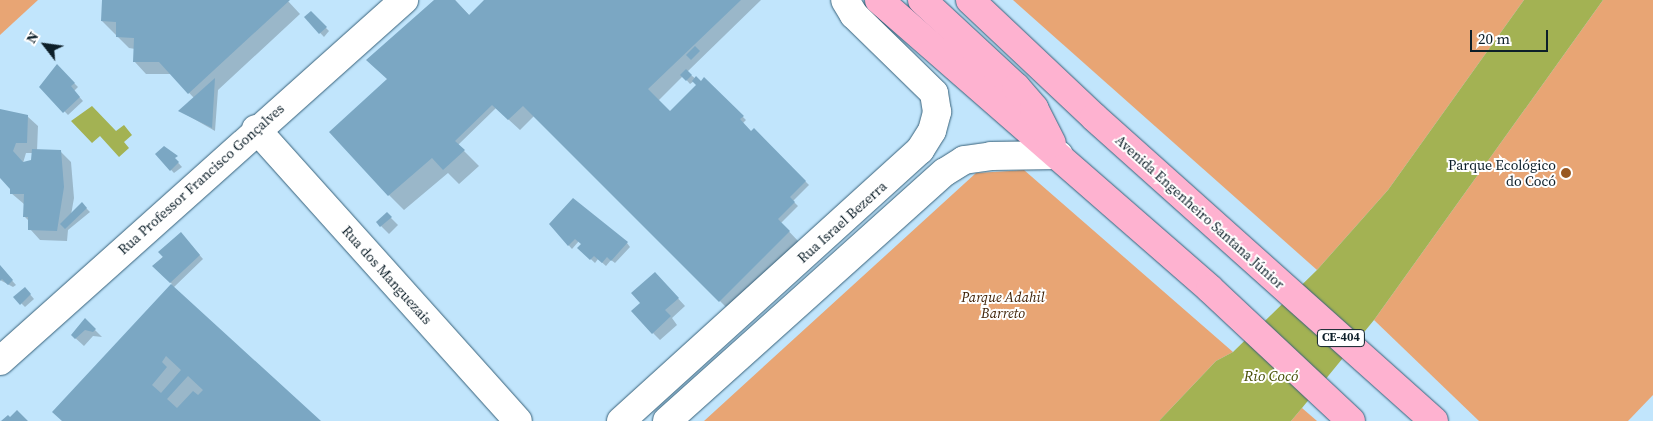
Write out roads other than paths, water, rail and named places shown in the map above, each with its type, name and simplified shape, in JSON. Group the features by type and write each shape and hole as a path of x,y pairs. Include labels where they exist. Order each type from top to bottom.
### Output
{"main road":[{"path":"878,0 1210,289 1351,421"},
{"path":"922,0 1016,87 1034,108 1059,156"},
{"name":"Avenida Engenheiro Santana Júnior","path":"970,0 1094,117 1434,421"}],"street":[{"name":"Rua Professor Francisco Gonçalves","path":"0,361 256,129 404,0"},
{"name":"Rua Israel Bezerra","path":"621,421 920,150 932,131 937,112 934,93 854,15 845,0"},
{"name":"Rua dos Manguezais","path":"256,129 518,421"},
{"path":"667,421 945,172 964,160 991,156 1059,156"}],"water":[{"name":"Rio Cocó","path":"1524,0 1603,0 1374,320 1291,421 1159,421 1216,361 1233,352 1317,270 1388,190"},
{"path":"92,106 116,131 124,125 132,135 124,142 129,148 119,157 100,136 92,143 71,121"}],"place":[{"name":"Parque Ecológico do Cocó","path":"1566,173"}],"park label":[{"name":"Parque Adahil Barreto","path":"1003,306"}]}
